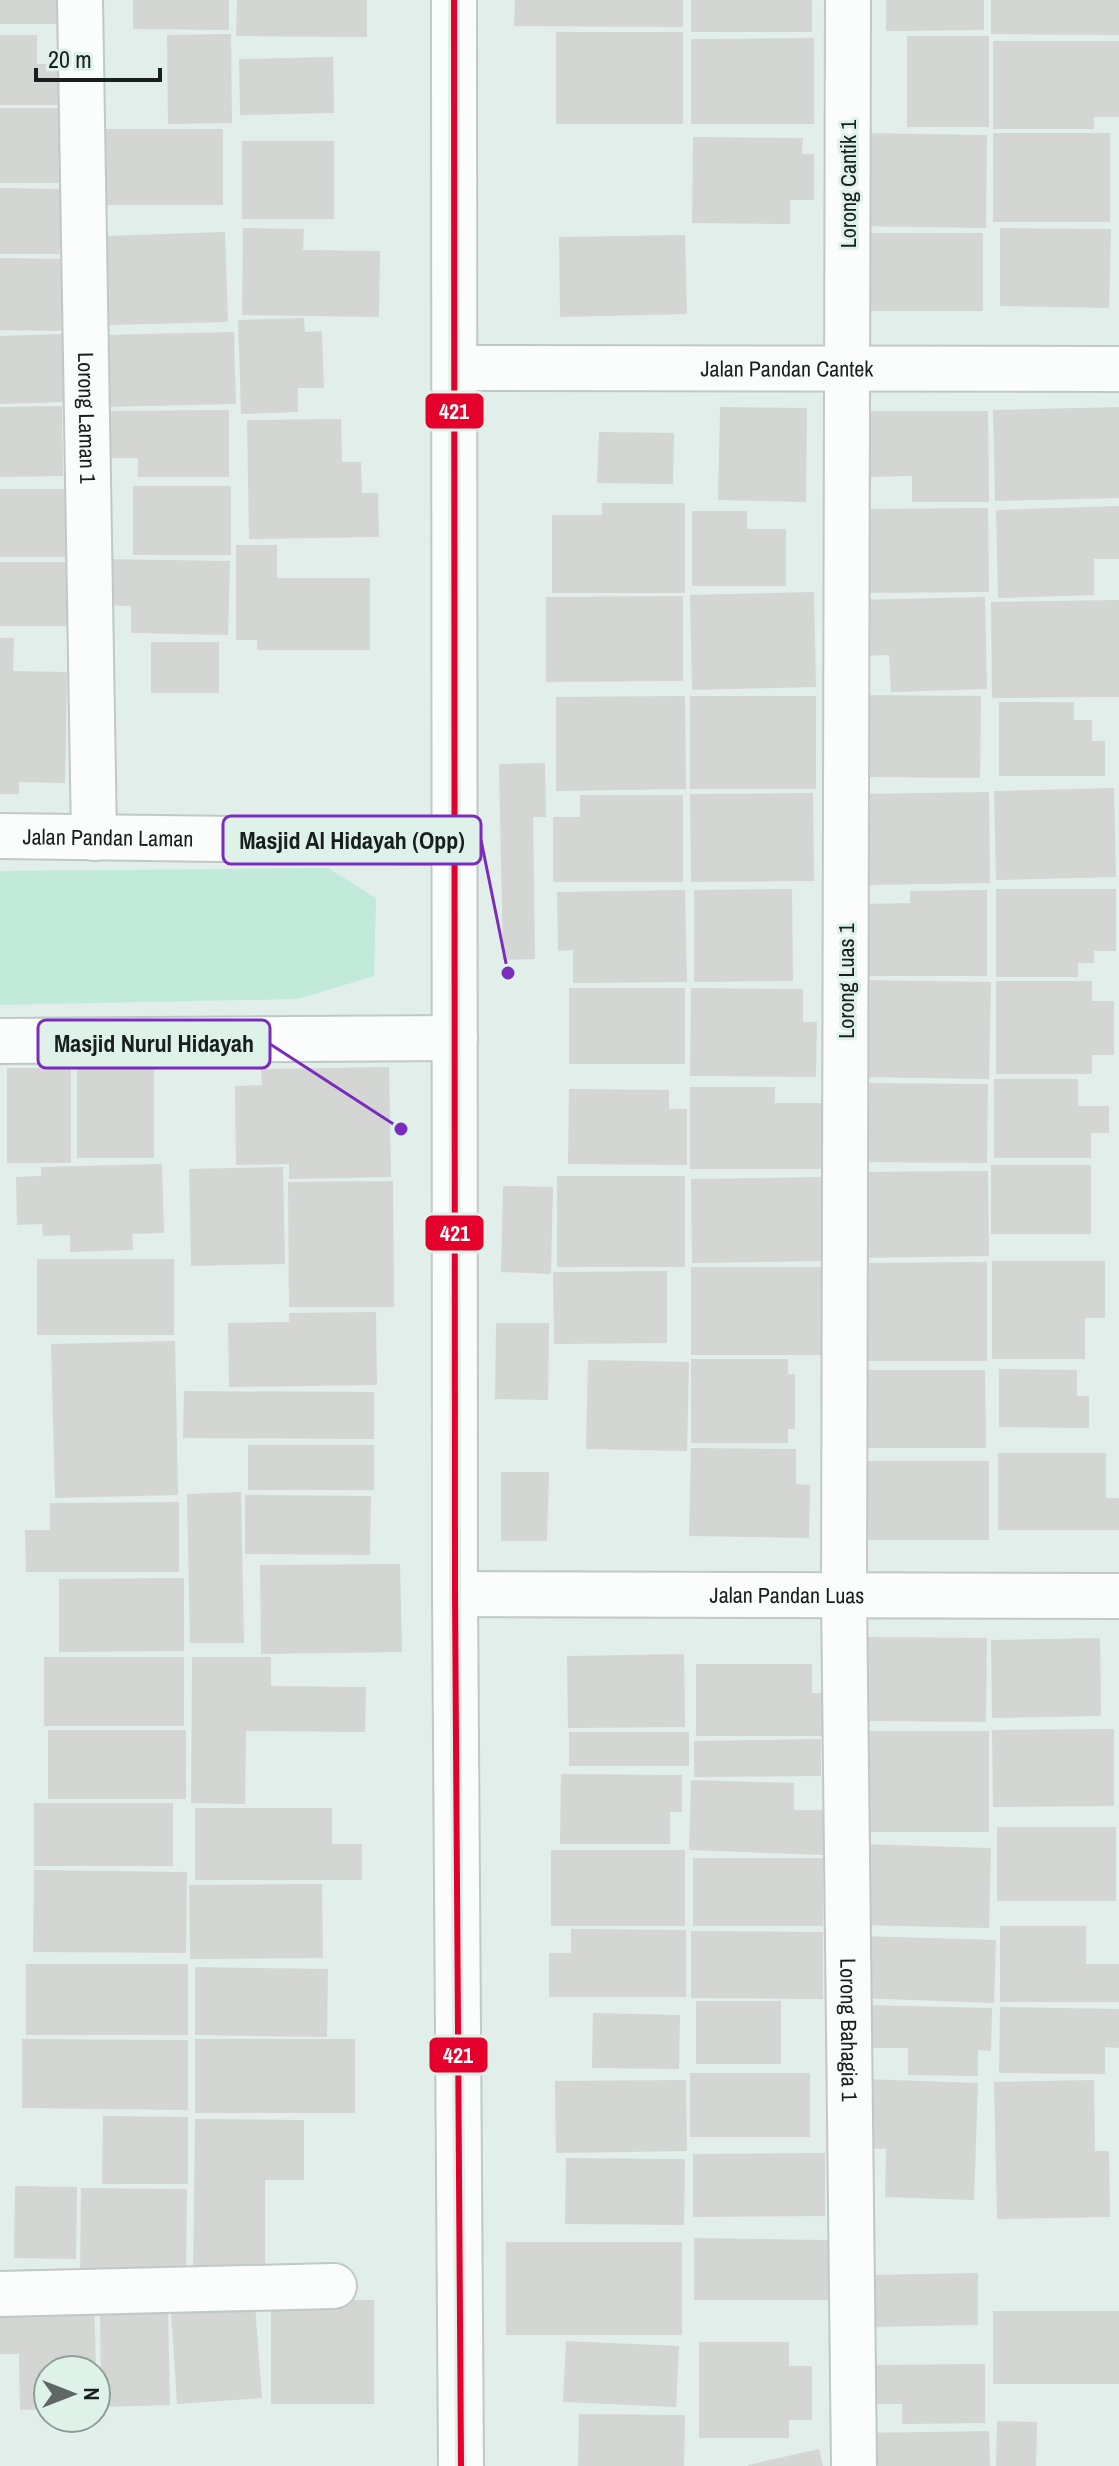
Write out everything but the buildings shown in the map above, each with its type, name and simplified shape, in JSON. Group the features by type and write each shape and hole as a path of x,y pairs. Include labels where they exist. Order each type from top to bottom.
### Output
{"street":[{"name":"Lorong Laman 1","path":"80,0 94,838"},
{"path":"454,0 455,1594 461,2466"},
{"name":"Lorong Cantik 1","path":"848,0 848,367"},
{"name":"Lorong Luas 1","path":"844,1595 848,367"},
{"name":"Jalan Pandan Cantek","path":"455,368 1119,369"},
{"name":"Jalan Pandan Laman","path":"0,836 455,842"},
{"path":"0,1041 455,1038"},
{"name":"Jalan Pandan Luas","path":"455,1594 1119,1596"},
{"name":"Lorong Bahagia 1","path":"844,1595 854,2466"},
{"path":"0,2294 334,2286"}],"green space":[{"path":"328,868 376,898 374,976 298,999 0,1005 0,871"}],"transit line":[{"name":"421","path":"454,0 455,1594 461,2466"}],"place":[{"name":"Masjid Al Hidayah (Opp)","path":"508,973"},
{"name":"Masjid Nurul Hidayah","path":"401,1129"}]}
